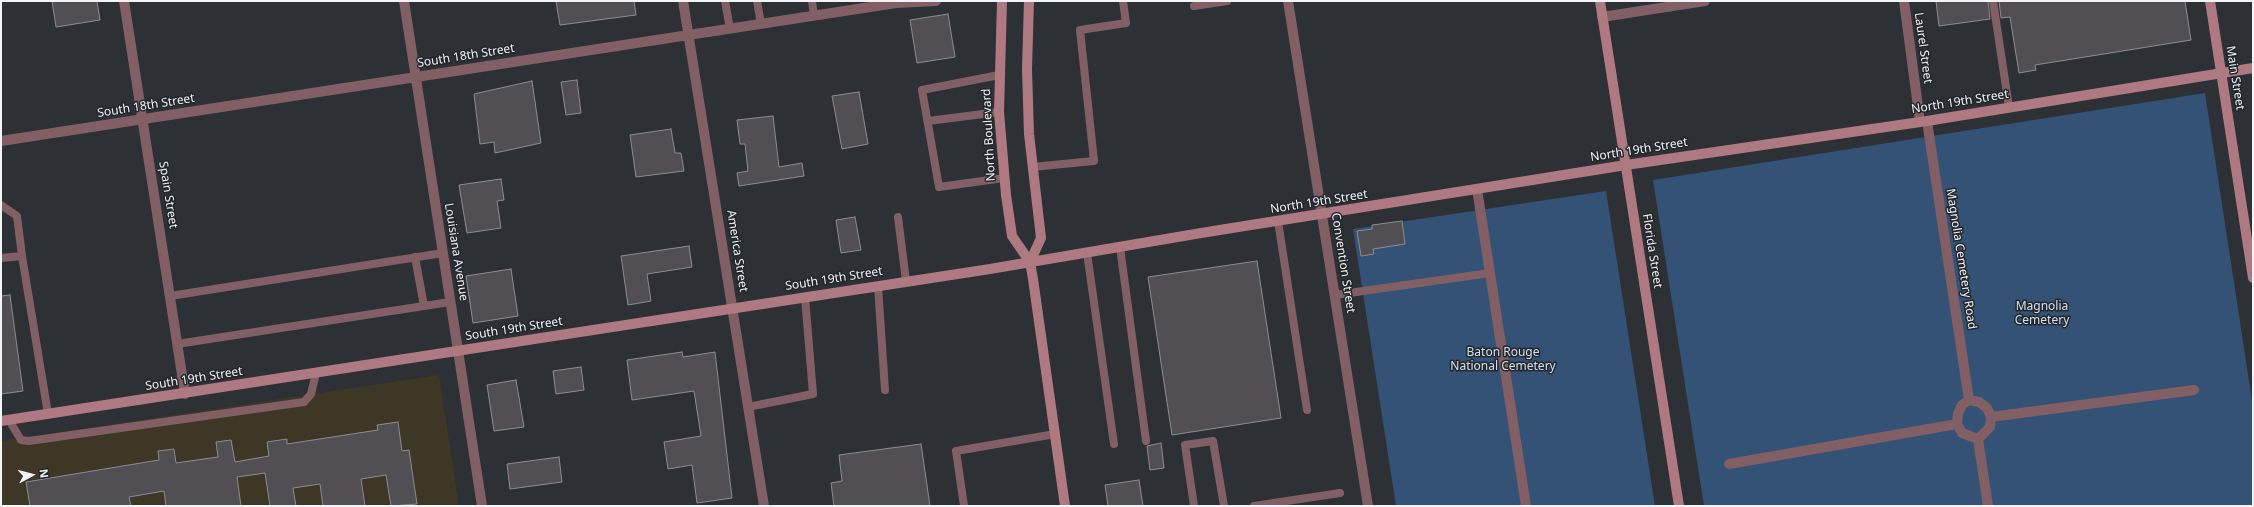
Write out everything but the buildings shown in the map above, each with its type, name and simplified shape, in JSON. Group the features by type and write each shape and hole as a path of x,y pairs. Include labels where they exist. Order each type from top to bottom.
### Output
{"street":[{"name":"Spain Street","path":"124,1 185,394"},
{"name":"Louisiana Avenue","path":"404,1 482,506"},
{"name":"America Street","path":"683,1 764,506"},
{"name":"South 18th Street","path":"1,141 896,3 936,1"},
{"name":"North Boulevard","path":"1002,1 999,112 1004,178 1012,236 1030,262 1065,506"},
{"path":"1029,1 1027,93 1032,167 1041,238 1030,262"},
{"name":"Convention Street","path":"1288,1 1368,506"},
{"name":"Florida Street","path":"1600,1 1679,506"},
{"path":"1602,17 1705,1"},
{"name":"Laurel Street","path":"1904,1 1924,121"},
{"name":"Main Street","path":"2210,1 2253,278"},
{"name":"North 19th Street","path":"1030,262 1626,165 1924,121 2253,68"},
{"name":"Magnolia Cemetery Road","path":"1924,121 1969,400"},
{"path":"1477,189 1526,506"},
{"name":"South 19th Street","path":"5,420 185,394 458,350 1030,262"},
{"path":"1991,417 2194,390"},
{"path":"1969,400 1979,402 1987,408 1991,417 1990,427 1978,440 1962,433 1957,424 1958,414 1962,405 1969,400"},
{"path":"1729,464 1957,424"},
{"path":"1978,440 1988,506"}],"lane":[{"path":"725,1 730,29"},
{"path":"757,1 761,24"},
{"path":"812,1 814,16"},
{"path":"1032,167 1094,161 1080,30 1126,23 1123,1"},
{"path":"1194,6 1227,1"},
{"path":"1993,1 2008,107"},
{"path":"999,75 922,90 939,187 1004,178"},
{"path":"928,122 999,112"},
{"path":"1,205 17,216 22,256 48,414"},
{"path":"898,217 906,281"},
{"path":"1278,222 1307,410"},
{"path":"1120,247 1146,441"},
{"path":"170,296 443,253"},
{"path":"1087,253 1114,444"},
{"path":"1,258 22,256"},
{"path":"415,257 424,306"},
{"path":"1335,295 1490,273"},
{"path":"878,286 885,390"},
{"path":"748,407 813,394 805,296"},
{"path":"177,344 450,302"},
{"path":"5,420 21,440 29,441 304,402 311,394 316,373"},
{"path":"964,506 956,451 1055,434"},
{"path":"1194,506 1185,444 1213,441 1224,506"},
{"path":"1254,506 1340,493"}],"shaded area":[{"path":"439,375 459,506 1,506 1,441"}],"green space":[{"name":"Magnolia Cemetery","path":"2205,93 2253,407 2253,506 1704,506 1653,180"},
{"name":"Baton Rouge National Cemetery","path":"1606,191 1655,506 1396,506 1353,229"}]}
